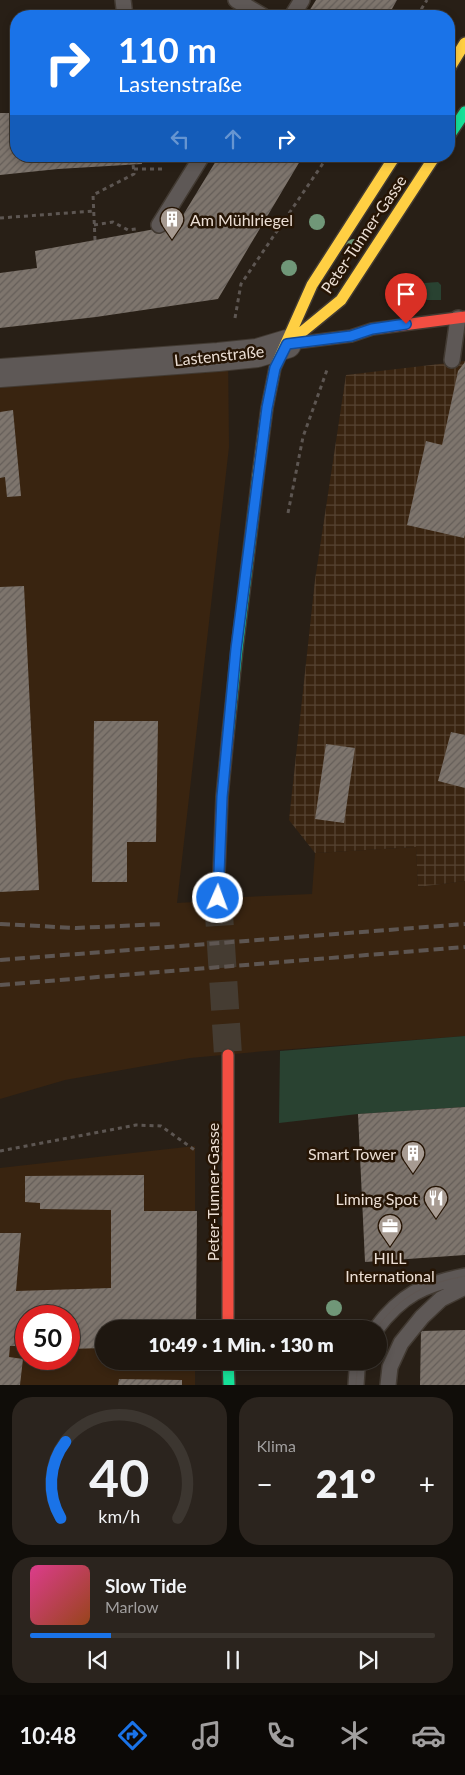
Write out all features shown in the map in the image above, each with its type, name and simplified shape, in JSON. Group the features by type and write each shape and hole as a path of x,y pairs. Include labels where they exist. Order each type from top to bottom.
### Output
{"main road":[{"path":"455,60 465,43"},
{"path":"455,127 465,112"},
{"name":"Peter-Tunner-Gasse","path":"218,898 222,797 236,649 268,398 275,368 312,285 391,162"},
{"name":"Peter-Tunner-Gasse","path":"287,344 342,300 431,162"},
{"name":"Lastenstraße","path":"287,344 351,336 372,329 462,318"},
{"name":"Peter-Tunner-Gasse","path":"228,1055 228,1320"},
{"path":"228,1370 228,1385"}],"street":[{"name":"Lastenstraße","path":"0,373 218,357 257,353 287,344"}],"lane":[{"path":"236,0 253,10"},
{"path":"159,225 198,162"},
{"path":"452,360 462,318"},
{"path":"383,1320 390,1310 412,1293 436,1282 465,1276"},
{"path":"388,1385 390,1367 401,1343 422,1317 441,1299 465,1287"},
{"path":"356,1385 357,1370"}],"path":[{"path":"235,318 241,284 324,162"},
{"path":"95,240 93,195 134,174 133,164"},
{"path":"0,218 94,211"},
{"path":"94,225 113,222"},
{"path":"0,1151 136,1125 161,1126 200,1153"}],"shaded area":[{"path":"228,350 229,447 177,903 212,901 218,898 312,894 315,853 416,847 418,887 465,881 465,1036 190,1058 65,1080 0,1099 0,367"},
{"path":"465,361 465,881 418,887 416,847 315,853 289,820 315,580 346,375"},
{"path":"195,1146 195,1320 95,1320 95,1370 195,1370 195,1385 0,1385 0,1168"}],"green space":[{"path":"438,282 441,285 441,300 391,300 393,289 411,284"},
{"path":"465,1036 465,1107 358,1114 279,1123 280,1051"}],"building":[{"path":"316,0 397,0 391,10 310,10"},
{"path":"0,113 10,113 10,162 142,162 142,164 58,169 0,175"},
{"name":"Am Mühlriegel","path":"215,162 299,162 218,299 96,317 0,328 0,273 37,268 35,251 177,225"},
{"path":"465,362 464,538 407,525 426,441 442,445 458,371"},
{"path":"13,410 21,496 7,497 5,477 0,478 0,412"},
{"path":"24,586 39,890 0,892 0,587"},
{"path":"94,721 158,721 156,842 127,842 127,882 92,882"},
{"path":"451,732 465,735 465,788 438,781"},
{"path":"326,744 355,748 344,823 315,819"},
{"name":"Smart Tower","path":"465,1107 465,1255 365,1262 358,1114"},
{"path":"144,1175 144,1211 197,1211 196,1320 95,1320 95,1348 80,1349 80,1305 15,1305 15,1346 10,1346 9,1357 15,1358 15,1370 22,1370 20,1385 0,1385 0,1233 21,1233 16,1291 111,1288 111,1210 40,1209 40,1203 25,1202 25,1176"},
{"path":"465,1330 465,1385 420,1385 421,1331"},
{"path":"119,1379 182,1380 182,1385 118,1385"}],"tunnel":[{"path":"218,898 228,1055"}],"tram line":[{"path":"383,1320 404,1299 425,1287 465,1276"},
{"path":"356,1385 357,1370"}],"railway":[{"path":"0,924 76,928 163,924"},
{"path":"0,960 465,924"},
{"path":"0,985 465,947"}],"traffic: fast":[{"path":"455,127 465,112"},
{"path":"228,735 258,476"},
{"path":"228,1370 229,1385"}],"traffic: slow":[{"path":"455,59 465,43"},
{"path":"258,476 267,408 275,368 312,285 391,162"},
{"path":"291,341 341,300 431,162"}],"traffic: jam":[{"path":"287,344 351,336 372,329 465,317"},
{"path":"218,898 222,797 228,735"},
{"path":"228,1055 228,1320"}],"place":[{"name":"Am Mühlriegel","path":"172,240"},
{"name":"Smart Tower","path":"413,1174"},
{"name":"Liming Spot","path":"436,1219"},
{"name":"HILL International","path":"390,1247"}],"route":[{"path":"218,898 222,797 236,649 267,408 275,368 287,344 351,336 372,329 406,324"}]}
